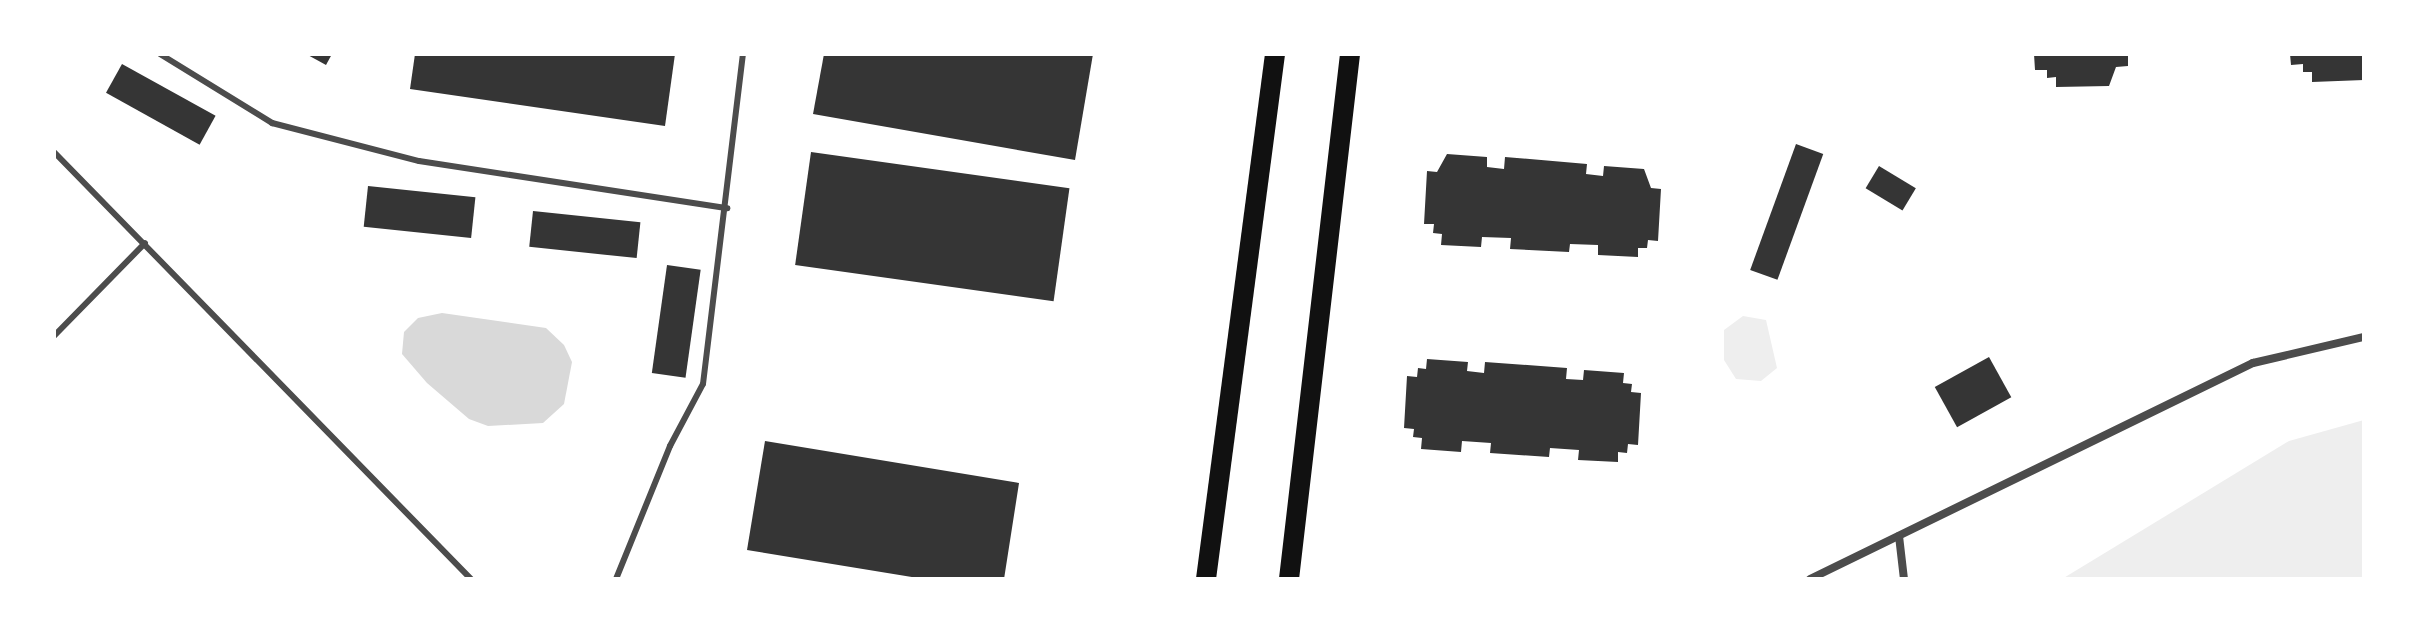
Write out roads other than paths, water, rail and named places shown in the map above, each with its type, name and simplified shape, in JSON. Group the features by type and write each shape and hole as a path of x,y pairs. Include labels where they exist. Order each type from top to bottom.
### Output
{"main road":[{"path":"1206,579 1275,54"},
{"path":"1289,579 1350,54"}],"street":[{"path":"1810,579 2253,363 2364,337"},
{"path":"1899,536 1904,579"}],"lane":[{"path":"160,54 272,123 419,161 727,208"},
{"path":"616,579 670,446 703,384 727,208 743,54"},
{"path":"54,152 471,579"},
{"path":"54,336 145,243"}]}
